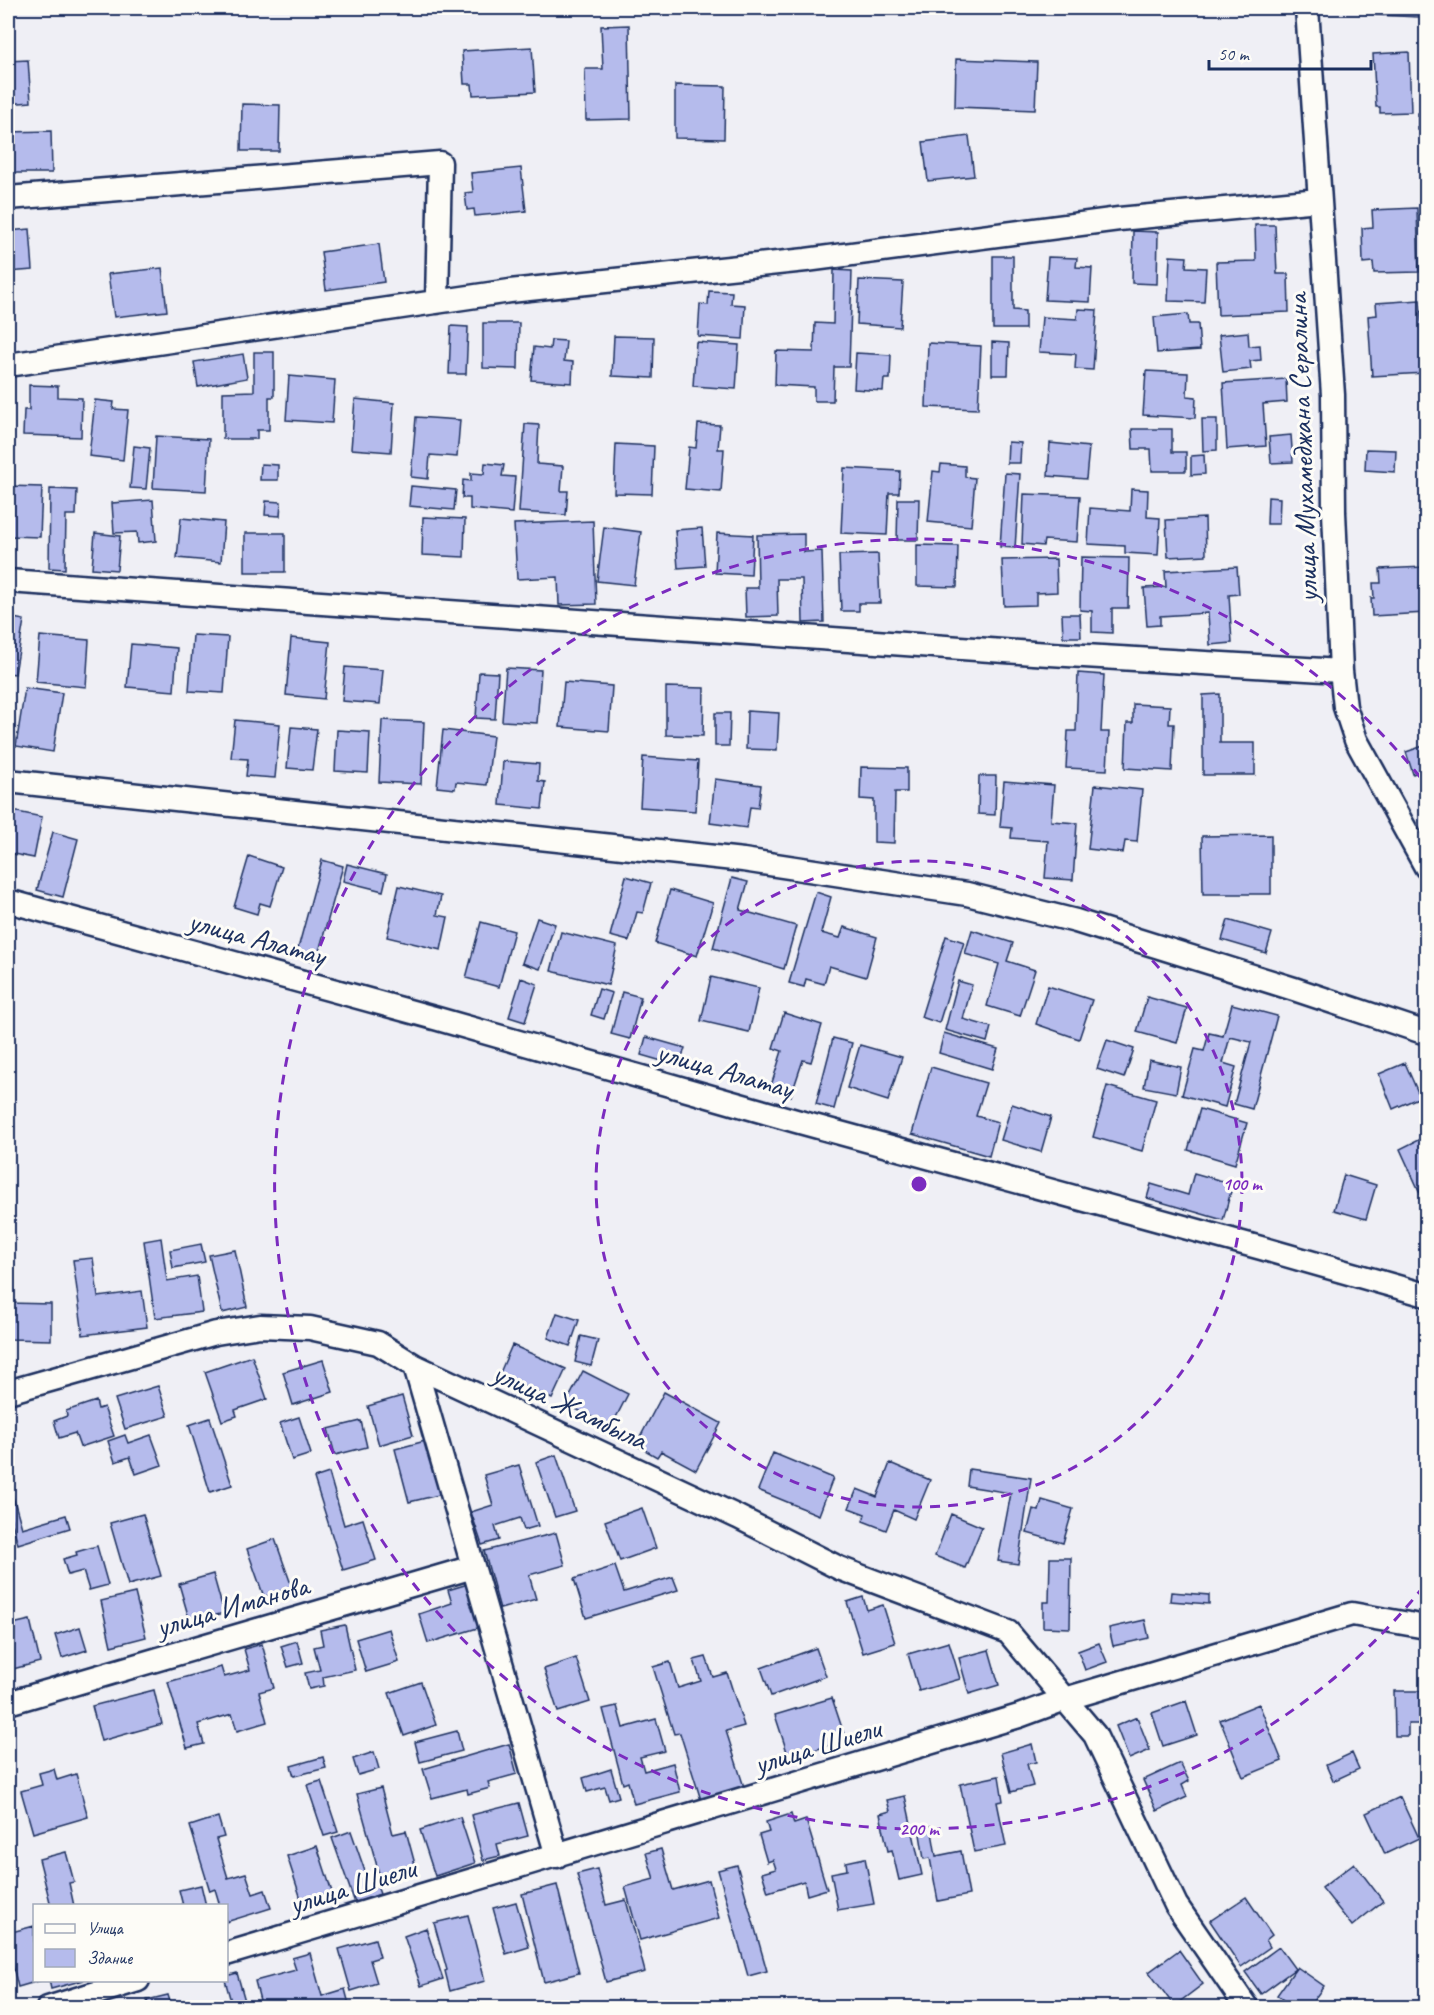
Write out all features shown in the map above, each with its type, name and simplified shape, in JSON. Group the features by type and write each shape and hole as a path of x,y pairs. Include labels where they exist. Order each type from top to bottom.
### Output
{"street":[{"name":"улица Мухамеджана Сералина","path":"1308,8 1333,395 1334,512 1341,671 1345,707 1356,740 1426,867"},
{"path":"8,198 440,163 436,302"},
{"path":"8,364 510,291 806,260 1119,219 1319,200"},
{"path":"8,581 1033,653 1341,671"},
{"path":"8,781 743,860 967,894 1076,921 1294,988 1426,1033"},
{"name":"улица Алатау","path":"8,901 1426,1295"},
{"name":"улица Жамбыла","path":"9,1391 216,1333 260,1326 310,1328 378,1343 415,1366 738,1517 840,1568 1008,1632 1095,1735 1176,1905 1247,2007"},
{"path":"415,1366 557,1856"},
{"name":"улица Иманова","path":"8,1703 473,1567"},
{"name":"улица Шиели","path":"228,1953 557,1856 1020,1716 1065,1699 1352,1614 1426,1627"},
{"path":"48,2007 131,1982"}],"building":[{"path":"1377,8 1420,8 1419,17 1376,15"},
{"path":"629,25 631,119 586,120 585,69 603,69 601,26"},
{"path":"1426,42 1426,63 1424,63 1423,43"},
{"path":"532,47 535,92 473,95 472,84 464,84 462,51"},
{"path":"1409,52 1411,112 1380,113 1380,107 1376,107 1373,54"},
{"path":"956,59 1037,62 1035,110 955,107"},
{"path":"28,60 31,102 8,104 8,61"},
{"path":"675,85 725,86 724,139 675,138"},
{"path":"242,104 280,105 279,151 241,151"},
{"path":"1418,113 1426,113 1426,130 1418,130"},
{"path":"51,131 52,173 8,173 8,132"},
{"path":"969,136 974,176 928,181 923,142"},
{"path":"521,168 526,211 475,216 474,209 467,210 465,193 473,192 471,173"},
{"path":"1417,208 1419,272 1374,273 1373,262 1363,263 1362,228 1373,227 1372,210"},
{"path":"1255,225 1275,225 1277,274 1288,274 1289,312 1218,315 1216,262 1256,261"},
{"path":"30,229 33,270 8,272 8,231"},
{"path":"1133,231 1158,232 1157,284 1132,283"},
{"path":"379,244 384,282 326,290 321,252"},
{"path":"993,256 1013,256 1013,310 1025,311 1025,329 993,329"},
{"path":"1170,256 1187,257 1186,267 1206,268 1204,302 1168,301"},
{"path":"1048,257 1077,258 1076,267 1092,268 1090,302 1045,300"},
{"path":"162,268 167,311 114,317 108,274"},
{"path":"834,270 852,271 849,367 834,367 833,401 814,401 814,387 775,385 776,351 814,352 815,323 833,324"},
{"path":"859,280 903,282 900,327 857,324"},
{"path":"709,291 732,292 731,304 745,305 743,339 698,336 700,304 708,305"},
{"path":"1420,300 1425,373 1372,376 1368,316 1377,315 1376,303"},
{"path":"1078,309 1097,310 1093,370 1075,369 1076,354 1039,352 1042,317 1077,319"},
{"path":"1188,314 1189,324 1198,324 1200,350 1157,353 1154,317"},
{"path":"483,323 519,323 518,369 483,368"},
{"path":"451,326 468,327 466,374 449,374"},
{"path":"1248,332 1249,346 1260,345 1261,360 1250,361 1251,369 1223,372 1219,335"},
{"path":"614,336 654,337 653,378 612,376"},
{"path":"551,340 566,341 564,361 573,362 572,383 531,380 534,347 550,349"},
{"path":"696,342 739,345 736,389 693,386"},
{"path":"992,342 1009,343 1008,375 992,375"},
{"path":"928,343 981,346 978,409 926,407"},
{"path":"254,352 274,352 274,397 269,397 269,430 257,430 257,439 223,439 223,392 254,391"},
{"path":"856,353 891,355 890,379 884,379 883,391 854,389"},
{"path":"243,354 247,378 198,387 194,362"},
{"path":"1146,371 1188,373 1187,396 1196,397 1195,418 1143,415"},
{"path":"289,376 335,380 332,423 286,420"},
{"path":"1286,379 1287,402 1263,404 1266,446 1227,449 1223,383"},
{"path":"29,385 58,386 58,397 82,398 81,437 23,435 24,410 29,410"},
{"path":"355,399 394,403 391,452 351,449"},
{"path":"95,400 114,402 113,409 128,410 123,460 89,456"},
{"path":"416,417 460,420 457,457 430,455 428,479 411,477"},
{"path":"1202,419 1217,419 1217,450 1203,451"},
{"path":"525,424 539,425 537,464 563,466 561,491 568,491 566,515 519,512"},
{"path":"698,424 720,425 718,449 724,449 721,492 685,489 689,447 696,448"},
{"path":"1132,429 1172,429 1172,452 1186,452 1186,471 1152,471 1151,449 1133,449"},
{"path":"1291,435 1293,462 1271,463 1269,437"},
{"path":"156,436 209,439 206,491 153,488"},
{"path":"1008,442 1021,443 1020,463 1007,463"},
{"path":"1050,443 1089,447 1086,479 1048,476"},
{"path":"616,444 654,446 652,494 614,493"},
{"path":"134,446 150,448 146,489 130,488"},
{"path":"1366,449 1396,450 1395,472 1365,470"},
{"path":"1204,455 1205,474 1191,475 1191,456"},
{"path":"485,463 504,465 502,476 515,477 512,513 470,509 470,498 462,498 463,480 471,481 471,473 484,474"},
{"path":"261,464 278,465 278,480 260,480"},
{"path":"941,464 965,466 965,477 975,478 971,526 928,522 933,471 940,472"},
{"path":"844,468 900,471 899,493 889,493 887,535 841,533"},
{"path":"1005,473 1020,474 1015,548 1000,547"},
{"path":"8,486 42,487 40,537 8,536"},
{"path":"411,486 456,490 454,510 409,506"},
{"path":"50,489 77,490 76,515 66,515 65,569 49,568"},
{"path":"1131,489 1148,490 1147,517 1160,518 1158,555 1125,553 1125,546 1088,544 1090,508 1130,511"},
{"path":"1024,494 1080,496 1077,542 1044,540 1043,546 1022,544"},
{"path":"1268,497 1280,498 1279,524 1267,524"},
{"path":"898,499 919,499 918,540 897,540"},
{"path":"153,500 156,541 138,543 137,532 114,533 112,503"},
{"path":"266,501 281,502 280,516 265,515"},
{"path":"423,517 465,519 464,557 422,555"},
{"path":"181,518 224,522 221,562 177,558"},
{"path":"1205,518 1206,555 1168,557 1166,520"},
{"path":"593,521 596,604 559,605 558,577 517,579 514,524"},
{"path":"604,527 641,532 634,585 597,581"},
{"path":"702,528 705,566 678,568 675,530"},
{"path":"95,533 120,536 117,570 92,568"},
{"path":"245,533 285,533 285,572 245,572"},
{"path":"717,533 753,535 751,575 715,573"},
{"path":"804,534 804,552 822,551 824,622 803,623 802,579 777,579 778,616 746,617 745,588 758,588 757,535"},
{"path":"917,545 958,546 957,587 917,586"},
{"path":"878,554 880,603 859,603 859,611 841,611 839,555"},
{"path":"1081,557 1129,558 1128,608 1112,608 1112,633 1092,632 1092,611 1080,610"},
{"path":"1056,559 1057,592 1036,593 1036,605 1004,606 1002,560"},
{"path":"1237,567 1239,594 1229,595 1232,643 1210,645 1208,613 1160,616 1160,625 1147,626 1144,588 1166,587 1165,571"},
{"path":"1425,567 1426,613 1372,616 1373,583 1381,583 1380,569"},
{"path":"1062,614 1080,614 1081,637 1063,637"},
{"path":"8,617 24,620 15,674 8,673"},
{"path":"193,635 228,637 224,693 189,691"},
{"path":"40,636 89,640 86,687 36,682"},
{"path":"291,638 330,642 324,699 286,695"},
{"path":"131,644 177,648 174,691 127,687"},
{"path":"345,667 383,670 380,704 342,701"},
{"path":"506,668 541,670 537,723 502,721"},
{"path":"479,672 498,673 495,719 476,718"},
{"path":"1078,673 1104,675 1101,732 1109,732 1107,770 1066,768 1068,731 1076,731"},
{"path":"564,682 612,686 609,731 560,727"},
{"path":"666,687 704,688 703,736 666,735"},
{"path":"25,688 62,693 53,752 16,746"},
{"path":"1220,694 1220,743 1255,743 1255,775 1203,775 1203,695"},
{"path":"1133,704 1170,706 1169,724 1174,724 1172,771 1125,768 1127,723 1133,723"},
{"path":"1426,706 1426,722 1421,707"},
{"path":"747,711 779,713 777,750 746,749"},
{"path":"715,713 730,713 729,746 715,746"},
{"path":"235,720 280,724 275,778 246,776 248,759 231,758"},
{"path":"382,720 424,722 421,784 379,782"},
{"path":"291,727 317,729 312,770 287,768"},
{"path":"337,730 370,732 368,773 335,771"},
{"path":"443,730 493,736 487,785 456,782 455,789 437,787"},
{"path":"1426,745 1426,769 1413,774 1406,752"},
{"path":"643,757 698,761 695,811 640,807"},
{"path":"503,761 539,764 538,781 545,782 542,809 500,805"},
{"path":"861,767 907,768 907,792 895,792 894,843 874,842 874,800 860,799"},
{"path":"979,776 996,776 995,815 978,814"},
{"path":"715,779 761,785 758,808 750,807 747,828 710,823"},
{"path":"1004,781 1054,785 1051,821 1077,823 1073,880 1045,878 1048,841 1011,838 1012,828 1000,827"},
{"path":"1095,785 1142,790 1137,842 1125,841 1123,853 1088,849"},
{"path":"8,810 42,817 34,858 8,853"},
{"path":"53,832 78,839 63,897 37,890"},
{"path":"1271,835 1271,894 1203,894 1202,836"},
{"path":"249,856 282,867 270,906 260,903 257,914 234,907"},
{"path":"322,860 343,866 316,962 296,956"},
{"path":"347,864 387,874 383,891 343,881"},
{"path":"626,876 651,883 643,913 637,912 629,941 610,936"},
{"path":"732,878 748,882 740,910 796,926 784,969 713,948"},
{"path":"399,886 441,896 437,915 448,917 441,950 387,937"},
{"path":"670,890 713,903 697,956 655,943"},
{"path":"816,892 831,897 821,933 840,938 844,927 877,937 866,977 829,966 824,984 806,979 804,987 789,983"},
{"path":"537,918 555,924 540,969 522,963"},
{"path":"1228,920 1272,933 1266,953 1222,940"},
{"path":"481,922 514,931 499,987 466,978"},
{"path":"972,930 1013,943 1007,961 1035,970 1020,1016 987,1006 999,964 965,954"},
{"path":"561,932 617,946 608,985 551,971"},
{"path":"946,936 964,942 939,1023 921,1017"},
{"path":"711,977 759,988 749,1032 701,1021"},
{"path":"521,978 537,984 525,1022 509,1017"},
{"path":"958,981 972,985 963,1019 991,1027 987,1042 945,1030"},
{"path":"1048,986 1092,1000 1079,1039 1036,1024"},
{"path":"599,989 612,993 604,1019 591,1015"},
{"path":"622,992 641,997 630,1039 611,1034"},
{"path":"1147,997 1187,1008 1177,1043 1137,1032"},
{"path":"1232,1004 1277,1016 1252,1109 1234,1104 1251,1042 1230,1037 1223,1063 1236,1067 1225,1107 1182,1095 1195,1049 1204,1051 1209,1033 1223,1036"},
{"path":"784,1013 822,1025 811,1062 803,1060 791,1096 770,1089 782,1051 773,1048"},
{"path":"944,1033 998,1049 992,1069 939,1053"},
{"path":"646,1037 685,1048 679,1066 641,1055"},
{"path":"833,1038 852,1043 834,1109 816,1104"},
{"path":"1107,1040 1134,1049 1124,1078 1097,1069"},
{"path":"860,1045 902,1057 888,1101 847,1088"},
{"path":"1149,1060 1181,1067 1176,1093 1144,1087"},
{"path":"1405,1063 1420,1097 1393,1109 1379,1074"},
{"path":"931,1067 986,1083 976,1116 998,1122 989,1156 912,1134"},
{"path":"1107,1086 1156,1100 1142,1151 1093,1137"},
{"path":"1012,1104 1051,1117 1041,1152 1001,1140"},
{"path":"1200,1109 1247,1123 1235,1164 1188,1150"},
{"path":"1426,1136 1426,1206 1400,1149"},
{"path":"1194,1173 1233,1184 1223,1220 1147,1198 1151,1184 1188,1195"},
{"path":"1344,1175 1376,1185 1366,1219 1334,1210"},
{"path":"161,1238 167,1281 197,1276 202,1312 155,1318 144,1241"},
{"path":"201,1244 205,1262 173,1268 170,1250"},
{"path":"235,1250 247,1307 222,1313 209,1255"},
{"path":"93,1258 98,1297 142,1291 147,1327 83,1335 73,1260"},
{"path":"8,1303 51,1304 51,1340 8,1339"},
{"path":"557,1313 579,1320 570,1346 548,1338"},
{"path":"581,1336 598,1340 591,1366 575,1362"},
{"path":"512,1345 566,1369 552,1399 499,1375"},
{"path":"252,1356 267,1399 235,1410 237,1416 222,1421 205,1372"},
{"path":"323,1360 333,1392 293,1405 283,1372"},
{"path":"583,1371 628,1394 611,1427 566,1404"},
{"path":"158,1386 168,1416 125,1429 115,1399"},
{"path":"664,1392 721,1423 696,1470 661,1451 657,1457 636,1445"},
{"path":"402,1396 413,1435 379,1445 368,1406"},
{"path":"96,1401 98,1409 104,1407 114,1436 80,1447 75,1433 59,1438 54,1421 67,1416 66,1411"},
{"path":"299,1417 311,1454 292,1460 280,1423"},
{"path":"210,1418 232,1485 210,1492 189,1425"},
{"path":"361,1421 367,1447 335,1455 328,1429"},
{"path":"125,1435 128,1443 151,1435 162,1465 136,1474 130,1457 115,1462 108,1441"},
{"path":"429,1440 443,1494 409,1502 395,1449"},
{"path":"773,1453 833,1478 819,1515 758,1490"},
{"path":"556,1455 575,1511 555,1517 536,1462"},
{"path":"890,1463 930,1480 914,1519 894,1510 886,1530 863,1521 865,1514 849,1508 857,1489 877,1497"},
{"path":"519,1465 538,1526 524,1530 520,1518 495,1526 499,1540 482,1545 471,1512 493,1505 484,1475"},
{"path":"969,1469 1031,1478 1018,1564 998,1561 1011,1493 967,1486"},
{"path":"329,1473 344,1525 363,1519 376,1560 343,1570 314,1478"},
{"path":"8,1479 22,1528 66,1515 70,1528 18,1544 8,1509"},
{"path":"1042,1500 1073,1509 1063,1543 1027,1533 1033,1509 1039,1511"},
{"path":"642,1508 656,1548 620,1561 605,1521"},
{"path":"143,1514 161,1576 128,1585 110,1523"},
{"path":"951,1514 982,1527 965,1568 935,1556"},
{"path":"556,1533 565,1565 529,1575 536,1599 500,1609 484,1551"},
{"path":"275,1539 292,1587 264,1597 247,1549"},
{"path":"97,1546 108,1585 89,1590 83,1571 68,1575 63,1559 77,1555 76,1552"},
{"path":"1050,1558 1071,1558 1070,1628 1043,1627 1043,1602 1049,1602"},
{"path":"615,1566 624,1592 673,1577 678,1590 586,1618 574,1579"},
{"path":"213,1574 224,1613 190,1622 179,1584"},
{"path":"468,1584 481,1627 428,1643 419,1614 452,1603 448,1590"},
{"path":"1171,1592 1209,1595 1209,1604 1170,1601"},
{"path":"135,1593 146,1637 111,1646 101,1601"},
{"path":"863,1597 867,1610 883,1605 895,1643 863,1653 847,1602"},
{"path":"30,1620 40,1662 9,1670 8,1625"},
{"path":"1145,1620 1149,1638 1113,1646 1109,1628"},
{"path":"345,1625 355,1670 323,1677 324,1686 309,1689 305,1673 320,1670 314,1647 323,1645 320,1630"},
{"path":"80,1627 87,1650 62,1658 55,1635"},
{"path":"389,1629 399,1662 366,1672 356,1639"},
{"path":"297,1641 303,1663 288,1667 281,1646"},
{"path":"949,1642 960,1679 919,1691 908,1654"},
{"path":"1099,1643 1107,1662 1085,1670 1078,1651"},
{"path":"262,1644 274,1688 259,1692 267,1722 237,1731 232,1714 198,1724 204,1744 187,1748 168,1682 221,1667 224,1677 250,1670 244,1649"},
{"path":"816,1648 826,1676 771,1696 761,1668"},
{"path":"989,1650 999,1685 969,1694 959,1658"},
{"path":"706,1657 713,1677 727,1673 744,1726 726,1731 744,1787 701,1800 680,1733 674,1734 653,1667 670,1662 678,1688 701,1681 694,1660"},
{"path":"576,1658 590,1702 558,1712 544,1669"},
{"path":"421,1682 436,1725 404,1736 389,1693"},
{"path":"154,1690 162,1724 101,1741 92,1706"},
{"path":"1394,1691 1426,1691 1426,1724 1408,1724 1408,1736 1395,1736"},
{"path":"832,1698 846,1740 789,1758 775,1715"},
{"path":"1186,1701 1197,1735 1163,1746 1152,1713"},
{"path":"1259,1704 1282,1761 1243,1777 1220,1720"},
{"path":"617,1706 623,1728 656,1719 665,1751 640,1757 644,1771 673,1763 680,1792 634,1804 628,1782 623,1784 603,1709"},
{"path":"1137,1717 1150,1750 1129,1759 1116,1726"},
{"path":"457,1731 462,1751 420,1762 415,1742"},
{"path":"509,1744 517,1774 488,1782 490,1788 468,1794 467,1789 432,1798 423,1769"},
{"path":"1032,1744 1036,1762 1027,1764 1033,1786 1011,1792 1001,1753"},
{"path":"374,1752 379,1769 358,1775 353,1759"},
{"path":"1352,1753 1359,1769 1333,1781 1326,1765"},
{"path":"323,1757 326,1768 294,1776 291,1766"},
{"path":"1180,1763 1189,1781 1182,1785 1187,1797 1157,1811 1143,1780"},
{"path":"54,1769 57,1780 76,1774 88,1817 33,1833 21,1791 42,1785 39,1773"},
{"path":"611,1769 619,1797 609,1800 605,1787 587,1792 583,1778"},
{"path":"8,1770 13,1790 8,1792"},
{"path":"999,1776 1003,1801 997,1802 1006,1846 974,1852 960,1784"},
{"path":"321,1781 338,1832 324,1836 307,1785"},
{"path":"381,1788 393,1834 406,1831 416,1868 380,1877 357,1794"},
{"path":"905,1796 922,1875 899,1880 892,1850 888,1851 880,1814 890,1811 887,1800"},
{"path":"1400,1797 1419,1838 1385,1854 1366,1813"},
{"path":"519,1803 528,1836 497,1844 500,1856 483,1860 471,1815"},
{"path":"791,1814 794,1824 806,1820 827,1889 807,1895 804,1881 768,1892 762,1873 776,1869 773,1860 767,1862 759,1835 769,1832 766,1822"},
{"path":"218,1817 224,1837 216,1839 228,1878 246,1873 253,1894 265,1890 271,1908 228,1921 228,1904 219,1904 215,1889 210,1891 190,1826"},
{"path":"460,1817 475,1863 435,1876 420,1830"},
{"path":"931,1826 936,1856 961,1851 969,1895 938,1901 930,1858 924,1859 919,1828"},
{"path":"351,1831 367,1877 373,1875 380,1894 355,1903 332,1838"},
{"path":"317,1846 332,1892 302,1902 287,1856"},
{"path":"661,1849 673,1890 709,1880 719,1918 640,1940 625,1887 654,1879 646,1853"},
{"path":"66,1852 74,1882 69,1883 74,1904 50,1904 39,1859"},
{"path":"865,1858 874,1904 838,1910 831,1873 847,1870 846,1862"},
{"path":"1354,1863 1383,1901 1352,1926 1322,1888"},
{"path":"737,1865 767,1971 748,1976 718,1870"},
{"path":"597,1869 606,1905 626,1900 645,1972 606,1982 577,1874"},
{"path":"201,1885 206,1904 182,1904 179,1890"},
{"path":"557,1885 579,1973 544,1982 522,1894"},
{"path":"1246,1897 1272,1935 1266,1940 1270,1947 1241,1967 1210,1921"},
{"path":"516,1902 529,1947 506,1954 493,1908"},
{"path":"468,1915 485,1981 450,1991 445,1971 447,1970 434,1923"},
{"path":"33,1926 33,1982 35,1982 18,1987 8,1946 8,1933"},
{"path":"426,1928 443,1979 421,1986 404,1936"},
{"path":"375,1939 380,1957 370,1960 377,1983 351,1991 339,1949"},
{"path":"1279,1947 1295,1969 1261,1994 1245,1972"},
{"path":"1179,1950 1203,1984 1174,2006 1149,1972"},
{"path":"310,1953 322,1996 345,1989 350,2008 294,2008 294,2006 262,2008 255,1981 296,1970 292,1958"},
{"path":"1297,1967 1324,1986 1308,2008 1293,2008 1277,1995"},
{"path":"237,1973 245,2001 232,2005 226,1982 228,1982 228,1975"},
{"path":"49,1982 77,1982 51,1989"},
{"path":"168,1995 172,2008 149,2008 147,2000"}]}
